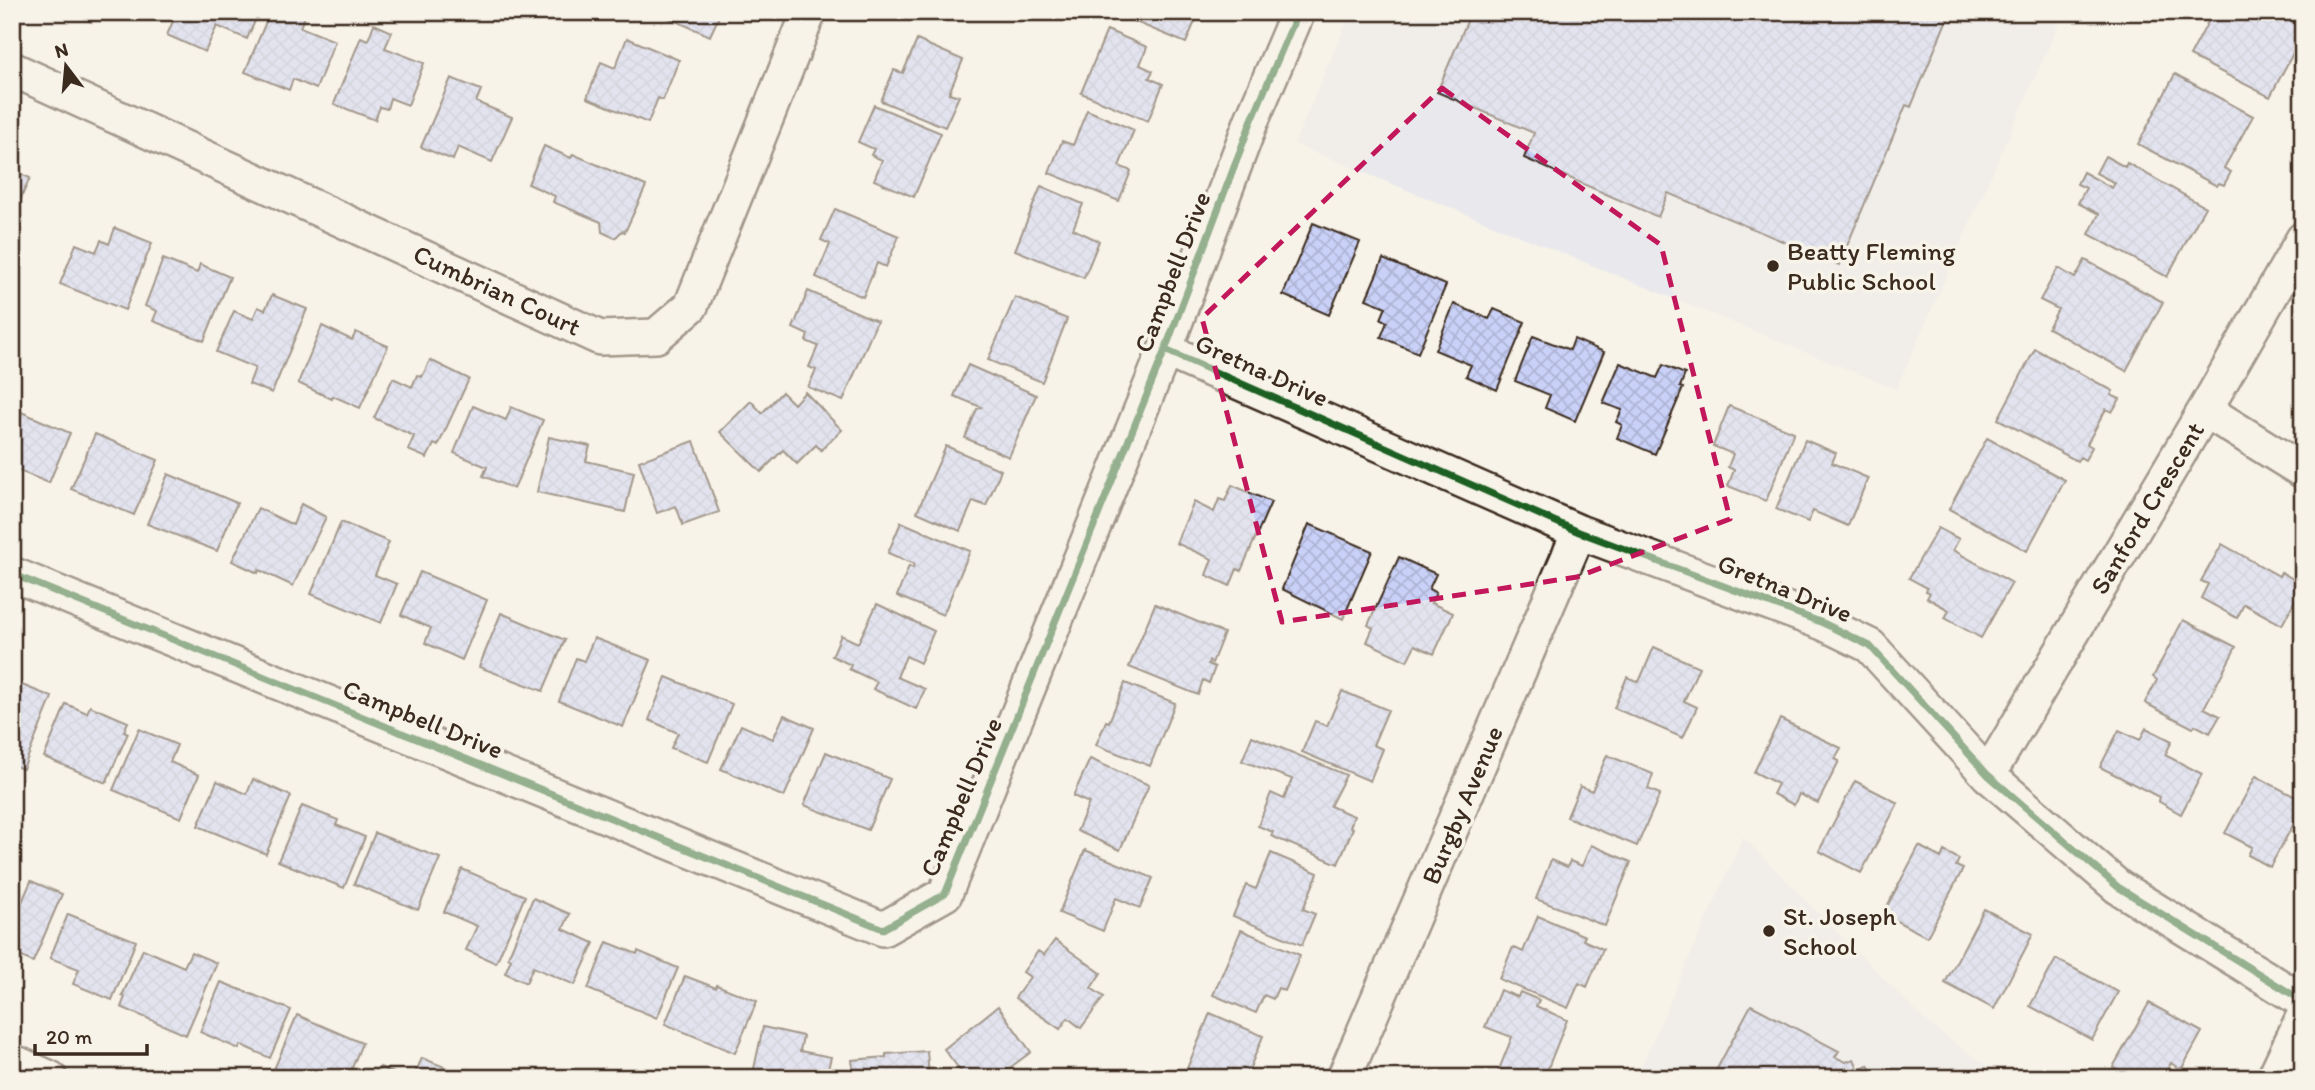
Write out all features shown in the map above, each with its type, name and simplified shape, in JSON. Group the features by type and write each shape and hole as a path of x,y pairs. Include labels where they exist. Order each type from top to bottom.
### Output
{"street":[{"name":"Cumbrian Court","path":"12,69 600,338 656,336 691,306 809,12"},
{"name":"Campbell Drive","path":"12,574 883,929 945,894 1165,350 1251,122 1298,12"},
{"name":"Sanford Crescent","path":"1988,775 2205,410 2303,239"},
{"name":"Gretna Drive","path":"1165,350 1579,532 1823,623 1870,646 1988,775 2118,887 2303,1001"},
{"path":"2205,410 2303,471"},
{"name":"Burgby Avenue","path":"1344,1078 1579,532"},
{"path":"2274,1078 2303,1017"},
{"path":"12,1061 50,1078"}],"highlighted area":[{"path":"1442,88 1661,245 1730,519 1577,577 1282,622 1202,318"}],"shaded area":[{"name":"Beatty Fleming Public School","path":"1351,12 2064,12 1896,389 1294,144"},
{"name":"St. Joseph School","path":"1743,837 1930,1025 2004,1078 1636,1078"}],"building":[{"path":"71,12 97,12 92,22"},
{"path":"177,12 259,12 247,39 217,26 205,52 167,35"},
{"path":"270,12 306,14 300,27 335,41 316,89 293,79 289,90 245,72"},
{"path":"655,12 721,12 710,36"},
{"path":"1471,12 1950,12 1911,107 1906,105 1839,265 1668,193 1658,217 1524,158 1534,133 1437,92"},
{"path":"2195,12 2277,12 2303,26 2303,34 2270,97 2190,56 2209,20"},
{"path":"1116,14 1198,14 1186,43"},
{"path":"374,24 392,32 385,48 424,63 408,105 390,98 387,109 380,107 375,120 334,104 361,37 368,40"},
{"path":"1107,30 1147,47 1140,65 1153,71 1149,78 1163,84 1148,121 1081,93"},
{"path":"627,38 679,60 663,100 658,98 648,123 587,98 601,62 615,68"},
{"path":"917,40 963,60 949,93 959,96 945,127 881,101 894,70 903,73"},
{"path":"2175,74 2253,116 2224,168 2231,172 2224,185 2219,183 2217,186 2138,144"},
{"path":"451,78 481,90 476,102 512,117 492,162 458,147 453,160 421,147"},
{"path":"874,105 941,133 914,197 874,180 882,160 871,155 874,149 858,142"},
{"path":"1087,110 1134,130 1119,166 1131,171 1119,201 1049,173 1062,141 1073,145"},
{"path":"544,146 571,158 573,154 646,186 625,232 622,231 615,238 602,232 601,222 553,202 555,196 528,184"},
{"path":"2105,156 2125,167 2127,163 2205,207 2167,277 2089,234 2099,214 2078,203 2086,188 2077,184 2083,172 2112,188 2115,183 2096,173"},
{"path":"12,170 30,178 12,218"},
{"path":"1041,186 1083,204 1073,229 1099,241 1084,278 1015,250"},
{"path":"835,209 899,236 886,267 877,263 863,297 816,277 830,244 821,240"},
{"path":"1313,223 1360,242 1329,315 1283,295"},
{"path":"115,228 152,243 125,310 60,284 76,244 96,252 101,240 109,244"},
{"path":"163,259 197,273 200,264 230,277 204,341 153,321 157,311 145,306"},
{"path":"1383,259 1446,285 1418,353 1381,337 1387,322 1381,319 1386,307 1366,299"},
{"path":"2085,260 2163,302 2126,371 2048,328 2058,309 2040,300 2058,268 2075,278"},
{"path":"808,291 877,321 843,401 808,387 816,370 809,367 818,346 806,341 808,335 793,328"},
{"path":"272,295 307,309 272,393 249,384 255,368 216,352 234,311 253,319 258,307 265,310"},
{"path":"1015,297 1067,319 1042,382 988,360"},
{"path":"1454,304 1489,319 1494,309 1525,322 1497,390 1466,376 1471,365 1435,350"},
{"path":"322,326 352,340 356,332 388,346 360,408 333,396 332,399 298,383"},
{"path":"1533,336 1570,350 1574,339 1604,352 1575,421 1545,408 1550,395 1515,381"},
{"path":"2035,349 2113,391 2111,395 2120,399 2112,412 2106,409 2087,444 2092,447 2085,460 2080,457 2077,461 1998,419"},
{"path":"430,360 469,379 438,446 434,444 427,458 408,450 414,436 374,418 393,378 412,387 417,375 422,377"},
{"path":"1620,363 1657,378 1663,365 1685,374 1680,387 1683,388 1655,454 1617,438 1622,425 1616,422 1622,410 1603,403"},
{"path":"968,365 1036,395 1009,457 965,438 977,409 981,407 954,396"},
{"path":"782,392 794,404 805,392 842,430 821,450 816,445 797,464 783,450 761,472 720,432 751,401 762,413"},
{"path":"473,406 506,420 511,407 543,420 514,489 483,476 487,467 454,453"},
{"path":"1729,406 1794,432 1766,501 1728,486 1734,470 1728,467 1733,454 1713,446"},
{"path":"12,408 70,433 49,483 12,468"},
{"path":"95,434 158,460 134,515 71,489"},
{"path":"549,437 590,446 586,461 634,472 625,512 537,492"},
{"path":"1987,438 2065,480 2027,551 1949,509"},
{"path":"1805,440 1836,453 1832,463 1868,478 1848,526 1813,511 1808,522 1776,509"},
{"path":"694,441 719,512 683,525 676,506 657,513 639,461"},
{"path":"946,446 1001,470 986,506 973,501 960,531 917,512"},
{"path":"168,474 237,503 217,551 147,524"},
{"path":"1232,485 1271,502 1241,571 1237,569 1230,586 1206,575 1212,559 1176,543 1194,502 1214,512 1219,499 1225,501"},
{"path":"301,504 326,517 293,586 232,561 258,508 293,525"},
{"path":"341,522 389,542 375,575 397,584 381,623 311,594"},
{"path":"901,522 970,551 943,615 897,596 909,566 913,568 914,564 888,553"},
{"path":"1309,524 1372,551 1343,619 1282,589"},
{"path":"1938,528 1959,539 1953,550 2012,583 1981,638 1945,618 1949,610 1927,598 1930,593 1926,591 1927,588 1909,578"},
{"path":"2222,544 2279,576 2281,572 2303,585 2282,625 2244,604 2237,618 2201,598 2208,584 2201,581"},
{"path":"1399,557 1436,574 1429,589 1436,593 1431,603 1453,613 1434,654 1415,645 1407,661 1367,642 1373,628 1368,625"},
{"path":"420,572 487,600 462,660 425,643 431,628 401,615"},
{"path":"877,604 934,631 920,663 906,656 897,677 925,689 916,709 873,689 877,682 849,669 851,665 832,656 841,635 858,643"},
{"path":"1155,604 1224,633 1212,663 1209,661 1208,664 1215,667 1209,683 1203,680 1198,695 1129,667"},
{"path":"501,613 565,640 543,691 479,667"},
{"path":"2183,620 2236,647 2204,708 2220,716 2210,733 2195,725 2193,728 2145,703 2157,680 2153,677"},
{"path":"594,638 651,660 623,727 559,701 576,658 584,661"},
{"path":"1654,647 1699,667 1684,701 1697,707 1683,738 1614,708 1627,677 1639,682"},
{"path":"666,677 732,704 708,762 671,748 678,733 649,720"},
{"path":"12,681 52,697 23,769 12,765"},
{"path":"1125,683 1175,703 1150,766 1096,745"},
{"path":"1342,691 1388,710 1373,745 1383,749 1370,781 1302,752 1315,721 1327,726"},
{"path":"66,704 87,713 90,706 128,722 124,731 128,733 106,783 44,757"},
{"path":"784,715 814,728 784,797 721,769 741,725 773,739"},
{"path":"1780,719 1841,748 1835,759 1839,761 1818,803 1799,794 1794,805 1773,794 1778,784 1754,772"},
{"path":"2146,728 2172,741 2165,755 2202,774 2181,814 2158,801 2159,797 2100,767 2119,730 2140,740"},
{"path":"139,729 177,745 170,762 199,775 181,818 113,790"},
{"path":"1252,736 1346,775 1330,806 1354,816 1350,827 1353,828 1338,864 1271,836 1273,832 1258,826 1271,793 1284,799 1292,779 1242,761"},
{"path":"826,752 890,779 868,830 804,805"},
{"path":"1607,755 1653,774 1648,789 1660,794 1637,846 1567,817 1580,786 1592,791"},
{"path":"1090,759 1149,785 1120,850 1077,831 1089,803 1073,796"},
{"path":"2256,776 2303,801 2303,807 2270,867 2248,855 2252,847 2225,833"},
{"path":"253,779 291,796 266,854 198,826 217,781 247,794"},
{"path":"1855,781 1898,803 1861,873 1819,851"},
{"path":"302,806 338,820 336,825 365,837 344,888 278,861"},
{"path":"375,833 440,858 418,910 354,884"},
{"path":"1591,845 1631,862 1605,926 1536,899 1551,860 1567,867 1570,861 1582,866"},
{"path":"1919,846 1941,858 1944,851 1959,859 1956,866 1963,869 1927,937 1883,914"},
{"path":"1085,850 1153,878 1140,908 1116,898 1103,931 1059,913"},
{"path":"1271,853 1318,873 1303,909 1315,914 1302,945 1233,916 1246,885 1256,889"},
{"path":"462,869 525,896 496,963 466,950 477,926 444,912"},
{"path":"31,881 62,894 33,962 12,953 12,901 21,904"},
{"path":"533,898 570,914 563,929 594,943 575,985 533,967 526,983 505,973 511,959 508,957"},
{"path":"1984,909 2033,934 1994,1009 1945,983"},
{"path":"68,914 136,941 112,1000 73,984 79,969 50,958"},
{"path":"1538,916 1585,936 1583,940 1603,949 1587,987 1579,983 1568,1008 1499,979 1513,947 1523,952"},
{"path":"1241,930 1300,955 1285,991 1278,988 1273,999 1264,995 1256,1013 1213,995"},
{"path":"1055,940 1101,973 1091,988 1104,997 1081,1028 1068,1018 1060,1029 1015,998 1030,977 1023,972 1038,951 1044,955"},
{"path":"607,942 637,954 638,951 678,968 657,1018 588,989"},
{"path":"143,949 184,967 191,952 217,963 186,1035 121,1007 125,997 122,996"},
{"path":"2056,959 2118,992 2092,1040 2030,1006"},
{"path":"685,976 757,1001 735,1053 665,1024"},
{"path":"221,982 291,1010 270,1058 241,1045 239,1049 200,1032"},
{"path":"1500,990 1518,997 1520,992 1539,1000 1536,1006 1567,1020 1544,1078 1513,1078 1498,1072 1512,1037 1485,1027"},
{"path":"2149,1003 2202,1032 2181,1070 2171,1063 2163,1078 2133,1078 2113,1067"},
{"path":"1751,1005 1839,1051 1835,1057 1846,1062 1854,1059 1859,1070 1868,1065 1874,1077 1881,1073 1884,1078 1712,1078"},
{"path":"998,1006 1031,1052 996,1078 966,1078 944,1049"},
{"path":"1210,1013 1263,1036 1247,1075 1233,1069 1229,1078 1183,1078"},
{"path":"297,1015 362,1043 348,1078 327,1078 315,1073 313,1078 280,1078 272,1074"},
{"path":"763,1027 803,1036 800,1051 831,1057 826,1078 752,1078"},
{"path":"927,1051 929,1078 854,1078 852,1060"},
{"path":"422,1058 452,1070 449,1078 413,1078"},
{"path":"380,1067 405,1078 376,1078"},
{"path":"467,1069 490,1078 463,1078"}],"cycle path":[{"path":"12,574 883,929 945,894 1165,350 1251,122 1298,12"},
{"path":"1165,350 1579,532 1823,623 1870,646 1988,775 2118,887 2303,1001"}],"place":[{"name":"Beatty Fleming Public School","path":"1773,266"},
{"name":"St. Joseph School","path":"1769,931"}]}
